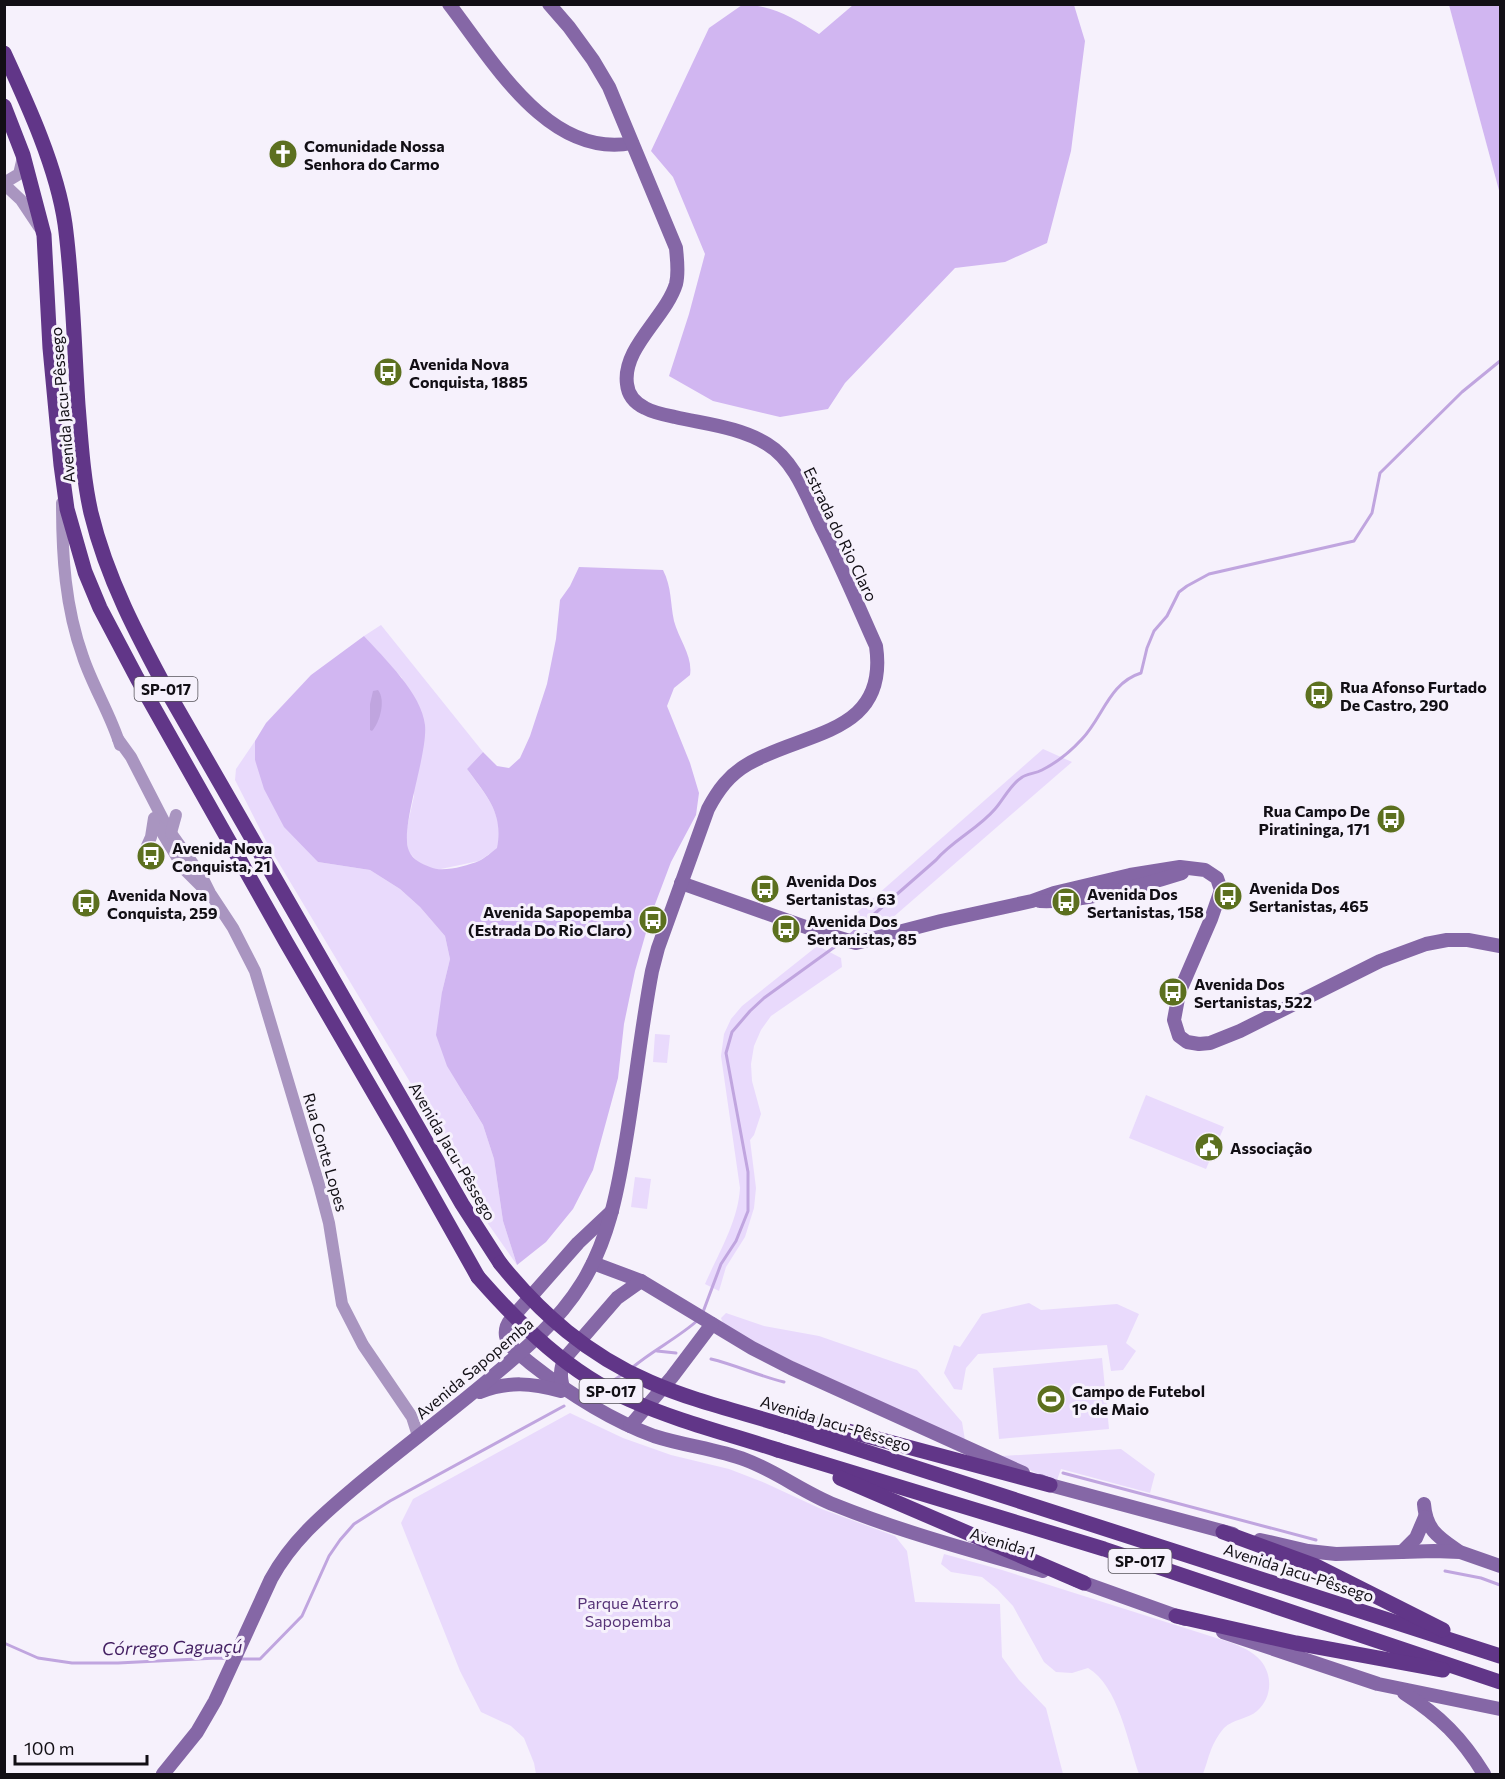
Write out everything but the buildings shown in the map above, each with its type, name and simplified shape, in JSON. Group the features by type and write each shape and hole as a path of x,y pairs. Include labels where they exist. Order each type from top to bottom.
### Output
{"highway":[{"name":"Avenida Jacu-Pêssego","path":"4,53 28,106 55,184 64,221 71,274 81,450 91,512 118,596 181,717 462,1204 500,1263 540,1310 586,1346 615,1365 664,1388 1500,1656"},
{"name":"Avenida Jacu-Pêssego","path":"4,106 23,155 44,235 50,348 67,509 74,540 100,608 286,942 397,1133 477,1277 520,1323 565,1362 609,1389 663,1413 797,1457 1104,1549 1330,1623 1500,1682"},
{"path":"788,1426 808,1423 838,1429 1050,1485"},
{"path":"797,1457 816,1468 1084,1583"},
{"path":"1224,1532 1316,1566 1478,1648"},
{"path":"1176,1616 1296,1643 1441,1670 1467,1672"}],"main road":[{"path":"449,4 515,89 551,123 570,135 589,142 619,146 632,143"},
{"name":"Estrada do Rio Claro","path":"549,4 593,60 609,87 676,248 678,264 676,282 670,299 630,357 627,374 629,392 634,401 654,412 754,437 778,452 799,479 876,646 878,663 876,682 871,697 862,708 830,730 745,765 716,793 681,883"},
{"path":"681,883 856,943 1032,901 1054,892 1158,869 1195,868 1211,873 1217,878 1221,890 1176,1004 1176,1028 1179,1036 1187,1042 1199,1044 1221,1040 1380,961 1426,944 1447,940 1468,940 1500,946"},
{"path":"1032,901 1066,900 1130,887 1195,868"},
{"name":"Avenida Sapopemba","path":"163,1774 197,1732 227,1675 280,1562 308,1528 519,1354 565,1307 583,1282 593,1263 612,1211 630,1118 652,971 681,883"},
{"path":"1066,900 1084,891 1088,885"},
{"path":"519,1354 506,1336 507,1325 578,1243 612,1211"},
{"path":"593,1263 640,1281 752,1348 819,1381 1050,1485 1224,1532 1308,1551 1336,1554 1460,1552 1500,1566"},
{"path":"568,1391 560,1378 560,1368 565,1358 617,1298 640,1281"},
{"path":"630,1426 672,1377 709,1323"},
{"name":"Avenida 1","path":"519,1354 568,1391 606,1415 682,1444 743,1459 775,1473 817,1498 876,1520 1084,1583 1378,1684 1398,1690 1500,1709"},
{"path":"467,1398 496,1386 512,1383 568,1391"},
{"path":"1402,1552 1416,1538 1424,1511 1433,1532 1460,1552"},
{"path":"1398,1690 1440,1719 1467,1748 1484,1774"},
{"path":"1440,1719 1439,1707 1446,1698"}],"street":[{"path":"23,155 19,174 4,183 21,200 44,235"},
{"path":"61,465 62,530 68,603 74,632 131,773 154,818 166,830"},
{"path":"118,739 136,766 166,830"},
{"path":"166,830 176,815"},
{"path":"154,818 151,837 146,847 171,850"},
{"name":"Rua Conte Lopes","path":"166,830 171,850 189,875 210,893"},
{"name":"Rua Conte Lopes","path":"166,830 201,875 233,928 255,971 329,1223 342,1304 352,1326 380,1372 412,1417 418,1436"},
{"path":"412,1417 433,1424"}],"green space":[{"path":"381,625 483,752 467,769 492,806 496,815 499,836 498,848 479,861 436,870 419,863 408,851 406,832 414,796 402,678 364,636"},
{"path":"255,741 255,760 318,862 370,870 400,889 420,907 445,936 450,959 442,992 465,1096 483,1125 494,1159 503,1221 517,1265 484,1218 413,1087 268,845 235,780 236,769"},
{"path":"1043,749 1072,762 876,932 869,931 854,922 853,916"},
{"path":"816,947 841,958 842,967 771,1016 754,1046 751,1064 752,1081 761,1114 750,1140 756,1188 754,1208 745,1237 726,1267 719,1291 705,1284 736,1213 740,1188 721,1056 724,1034 731,1019 742,1006"},
{"path":"655,1034 670,1035 667,1063 653,1062"},
{"path":"1146,1095 1224,1127 1206,1169 1129,1138"},
{"path":"635,1177 651,1179 647,1209 631,1207"},
{"path":"1029,1303 1041,1310 1117,1304 1139,1314 1126,1343 1136,1351 1123,1370 1111,1371 1107,1345 978,1354 966,1368 962,1390 954,1389 944,1373 954,1345 960,1347 982,1314"},
{"path":"726,1313 764,1326 819,1336 917,1370 962,1422 965,1440 788,1359 724,1326 721,1318"},
{"name":"Campo de Futebol 1° de Maio","path":"1102,1358 1109,1429 999,1439 993,1368"},
{"name":"Parque Aterro Sapopemba","path":"570,1413 623,1438 671,1455 729,1469 819,1508 895,1536 907,1551 915,1602 1000,1604 1002,1657 1019,1680 1046,1708 1063,1774 536,1774 524,1738 511,1726 481,1712 460,1671 401,1523 413,1499"},
{"path":"1121,1449 1155,1474 1150,1493 1061,1469 1057,1480 1038,1474 1001,1456"},
{"path":"944,1554 1002,1570 1242,1647 1261,1661 1268,1673 1269,1687 1266,1700 1253,1714 1224,1728 1213,1745 1203,1774 1139,1774 1121,1716 1107,1687 1098,1676 1088,1668 1072,1673 1056,1672 1044,1662 1013,1606 997,1589 982,1577 951,1572 941,1564"}],"shaded area":[{"path":"742,5 773,10 819,34 853,5 1074,5 1085,41 1071,151 1047,243 1005,262 955,268 845,383 828,409 780,417 713,401 669,376 705,254 673,177 651,151 709,28"},
{"path":"1449,5 1500,5 1500,194"},
{"path":"579,567 663,570 669,589 674,621 688,655 690,668 690,675 674,688 667,706 690,763 699,793 696,815 671,862 651,915 635,971 624,1024 618,1078 593,1170 573,1209 546,1242 517,1265 503,1221 494,1159 483,1125 447,1066 436,1035 442,992 450,959 445,936 420,907 400,889 370,870 318,862 284,827 264,789 255,760 255,741 266,723 311,675 364,636 410,689 422,713 425,725 425,738 410,809 407,840 409,851 418,861 435,869 454,868 479,861 497,848 498,825 492,805 467,769 483,752 497,766 509,768 520,758 530,736 547,684 556,639 560,600"},
{"path":"378,690 382,699 381,711 372,731 370,730 370,704 373,691"}],"waterway":[{"path":"848,937 950,846 988,816 1017,781 1023,776 1053,764 1078,743 1121,684 1141,673 1154,631 1167,616 1179,592 1209,574 1354,541 1372,513 1380,473 1462,392 1500,361"},
{"path":"703,1312 721,1264 736,1241 748,1211 748,1172 726,1053 732,1032 764,998 840,943"},
{"name":"Córrego Caguaçú","path":"633,1367 698,1320"},
{"path":"657,1351 676,1353"},
{"path":"711,1359 784,1382"},
{"name":"Córrego Caguaçú","path":"608,1384 623,1374"},
{"name":"Córrego Caguaçú","path":"589,1396 601,1389"},
{"name":"Córrego Caguaçú","path":"237,1659 260,1659 302,1616 329,1556 354,1524 390,1501 564,1406"},
{"path":"1063,1473 1316,1540"},
{"path":"1445,1571 1481,1578 1500,1585"},
{"name":"Córrego Caguaçú","path":"4,1643 38,1658 72,1663 231,1659"}],"place":[{"name":"Comunidade Nossa Senhora do Carmo","path":"283,154"},
{"name":"Avenida Nova Conquista, 1885","path":"388,372"},
{"name":"Rua Afonso Furtado De Castro, 290","path":"1319,695"},
{"name":"Rua Campo De Piratininga, 171","path":"1391,819"},
{"name":"Avenida Nova Conquista, 21","path":"151,856"},
{"name":"Avenida Dos Sertanistas, 63","path":"765,889"},
{"name":"Avenida Dos Sertanistas, 465","path":"1228,896"},
{"name":"Avenida Dos Sertanistas, 158","path":"1066,902"},
{"name":"Avenida Nova Conquista, 259","path":"86,903"},
{"name":"Avenida Sapopemba (Estrada Do Rio Claro)","path":"653,920"},
{"name":"Avenida Dos Sertanistas, 85","path":"786,929"},
{"name":"Avenida Dos Sertanistas, 522","path":"1173,992"},
{"name":"Associação","path":"1209,1147"},
{"name":"Campo de Futebol 1° de Maio","path":"1051,1399"}]}
